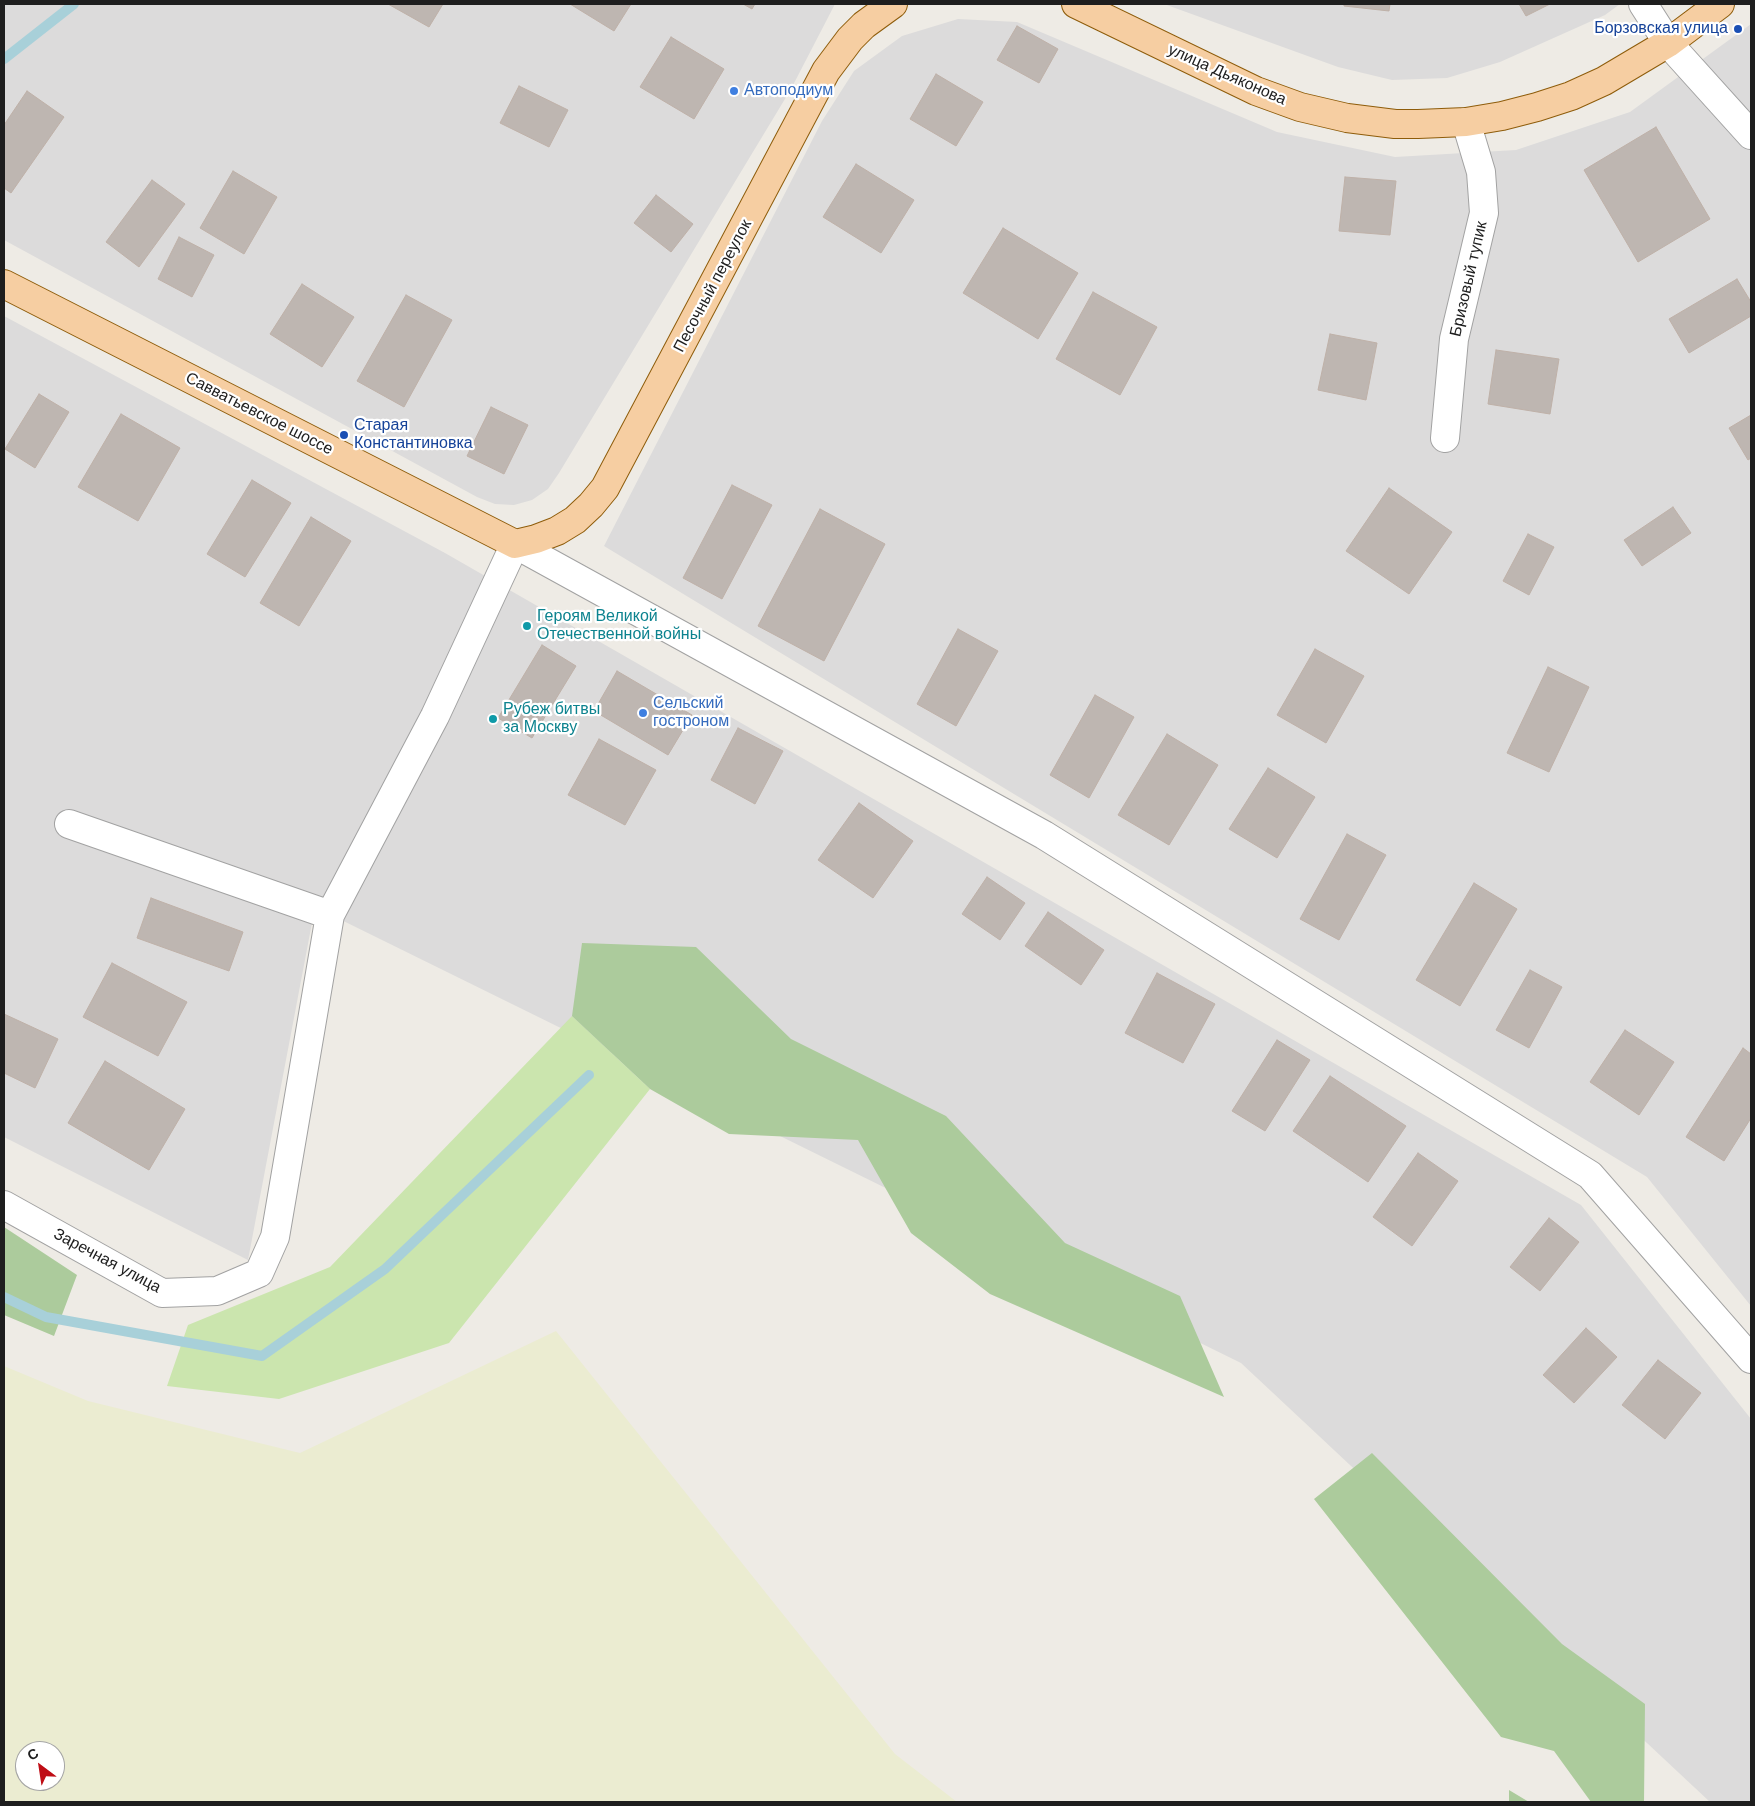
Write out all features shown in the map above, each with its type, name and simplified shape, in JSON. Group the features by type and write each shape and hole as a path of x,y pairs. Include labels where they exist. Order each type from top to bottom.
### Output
{"main road":[{"name":"Песочный переулок","path":"515,544 557,531 579,516 598,497 610,478 826,71 864,24 893,4"},
{"name":"улица Дьяконова","path":"1076,4 1256,91 1300,107 1347,118 1394,124 1466,122 1502,116 1571,96 1604,81 1668,43 1720,4"},
{"name":"Савватьевское шоссе","path":"4,284 515,544"}],"street":[{"path":"1643,4 1668,43 1751,135"},
{"name":"Бризовый тупик","path":"1444,438 1454,339 1484,213 1481,172 1466,122"},
{"path":"69,824 330,915 435,716 515,544 1044,835 1590,1175 1751,1359"},
{"name":"Заречная улица","path":"4,1204 162,1293 217,1291 259,1273 275,1237 330,915"}],"shaded area":[{"path":"4,4 835,4 791,89 559,473 548,489 532,500 514,505 495,504 477,497 4,240"},
{"path":"1164,4 1620,4 1605,15 1500,62 1447,78 1392,80 1338,67"},
{"path":"958,19 1017,22 1277,132 1395,157 1516,150 1630,112 1751,24 1751,1306 1647,1177 604,546 822,121 854,71 902,36"},
{"path":"4,316 445,553 1581,1205 1751,1419 1751,1802 1710,1802 1241,1363 315,907 248,1260 4,1137"}],"green space":[{"path":"582,943 696,947 791,1039 946,1116 1065,1243 1180,1296 1224,1397 990,1294 911,1233 858,1140 729,1134 650,1089 572,1016"},
{"path":"572,1016 650,1089 449,1343 279,1399 167,1386 188,1325 330,1267"},
{"path":"4,1227 77,1275 54,1336 4,1315"},
{"path":"556,1331 895,1754 957,1802 4,1802 4,1366 88,1401 300,1453"},
{"path":"1372,1453 1562,1644 1645,1704 1644,1802 1591,1802 1554,1751 1501,1737 1314,1499"},
{"path":"1509,1790 1529,1802 1509,1802"}],"building":[{"path":"388,4 443,4 429,27"},
{"path":"570,4 631,4 614,31"},
{"path":"743,4 755,4 752,9"},
{"path":"1344,4 1390,4 1389,11 1344,6"},
{"path":"1519,4 1550,4 1526,16"},
{"path":"1017,26 1058,49 1039,83 997,60"},
{"path":"671,37 724,69 694,119 640,87"},
{"path":"936,74 983,102 956,146 910,119"},
{"path":"519,86 568,110 549,147 500,123"},
{"path":"27,91 64,117 11,193 4,188 4,125"},
{"path":"1656,127 1710,219 1638,262 1584,170"},
{"path":"856,164 914,200 881,253 823,217"},
{"path":"233,171 277,197 244,254 200,228"},
{"path":"1345,177 1396,181 1390,235 1339,231"},
{"path":"152,180 185,204 139,267 106,242"},
{"path":"656,195 693,224 671,252 634,223"},
{"path":"1003,228 1078,273 1038,339 963,293"},
{"path":"179,237 214,255 192,297 158,279"},
{"path":"1737,279 1751,302 1751,316 1689,353 1669,319"},
{"path":"302,284 354,317 322,367 270,334"},
{"path":"1093,292 1157,327 1120,395 1056,359"},
{"path":"406,295 452,320 404,407 357,381"},
{"path":"1330,334 1377,343 1366,400 1318,390"},
{"path":"1496,350 1559,359 1550,414 1488,404"},
{"path":"39,394 69,412 35,468 5,449"},
{"path":"491,407 528,425 504,474 467,456"},
{"path":"121,414 180,448 138,521 78,487"},
{"path":"1751,415 1751,458 1748,460 1729,428"},
{"path":"252,480 291,503 245,577 207,554"},
{"path":"732,485 772,505 722,599 683,578"},
{"path":"1389,488 1452,532 1409,594 1346,551"},
{"path":"1673,507 1691,533 1642,566 1624,540"},
{"path":"820,509 885,544 824,661 758,626"},
{"path":"311,517 351,541 299,626 260,603"},
{"path":"1528,534 1554,547 1529,595 1503,581"},
{"path":"958,629 998,651 956,726 917,704"},
{"path":"542,645 576,666 532,738 498,718"},
{"path":"1315,649 1364,676 1326,743 1277,715"},
{"path":"1548,667 1589,687 1549,772 1507,753"},
{"name":"Сельский гостроном","path":"617,671 692,715 668,755 594,711"},
{"path":"1095,695 1134,717 1089,798 1050,775"},
{"path":"738,728 783,751 755,804 711,780"},
{"path":"1167,734 1218,765 1169,845 1118,815"},
{"path":"599,739 656,770 625,825 568,795"},
{"path":"1268,768 1315,797 1277,858 1229,829"},
{"path":"859,803 913,841 873,898 818,860"},
{"path":"1347,834 1386,855 1339,940 1300,919"},
{"path":"987,877 1025,903 1000,940 962,914"},
{"path":"1474,883 1517,909 1460,1006 1416,980"},
{"path":"151,898 243,932 229,971 137,938"},
{"path":"1048,912 1104,950 1081,985 1025,946"},
{"path":"112,963 187,1002 158,1056 83,1017"},
{"path":"1530,970 1562,987 1529,1048 1496,1030"},
{"path":"1157,973 1215,1004 1183,1063 1125,1033"},
{"path":"4,1014 58,1039 35,1088 4,1073"},
{"path":"1625,1030 1674,1062 1639,1115 1590,1082"},
{"path":"1277,1040 1310,1060 1265,1131 1232,1111"},
{"path":"1743,1048 1751,1054 1751,1118 1724,1161 1686,1137"},
{"path":"105,1061 185,1109 149,1170 68,1123"},
{"path":"1330,1076 1406,1126 1368,1182 1293,1131"},
{"path":"1418,1153 1458,1181 1412,1246 1373,1217"},
{"path":"1549,1218 1579,1242 1540,1291 1510,1267"},
{"path":"1586,1328 1617,1357 1574,1403 1543,1375"},
{"path":"1658,1360 1701,1393 1665,1439 1622,1405"}],"waterway":[{"path":"4,59 74,4"},
{"path":"4,1297 46,1317 262,1356 385,1269 589,1075"}],"place":[{"name":"Борзовская улица","path":"1738,29"},
{"name":"Автоподиум","path":"734,91"},
{"name":"Старая Константиновка","path":"344,435"},
{"name":"Героям Великой Отечественной войны","path":"527,626"},
{"name":"Сельский гостроном","path":"643,713"},
{"name":"Рубеж битвы за Москву","path":"493,719"}]}
